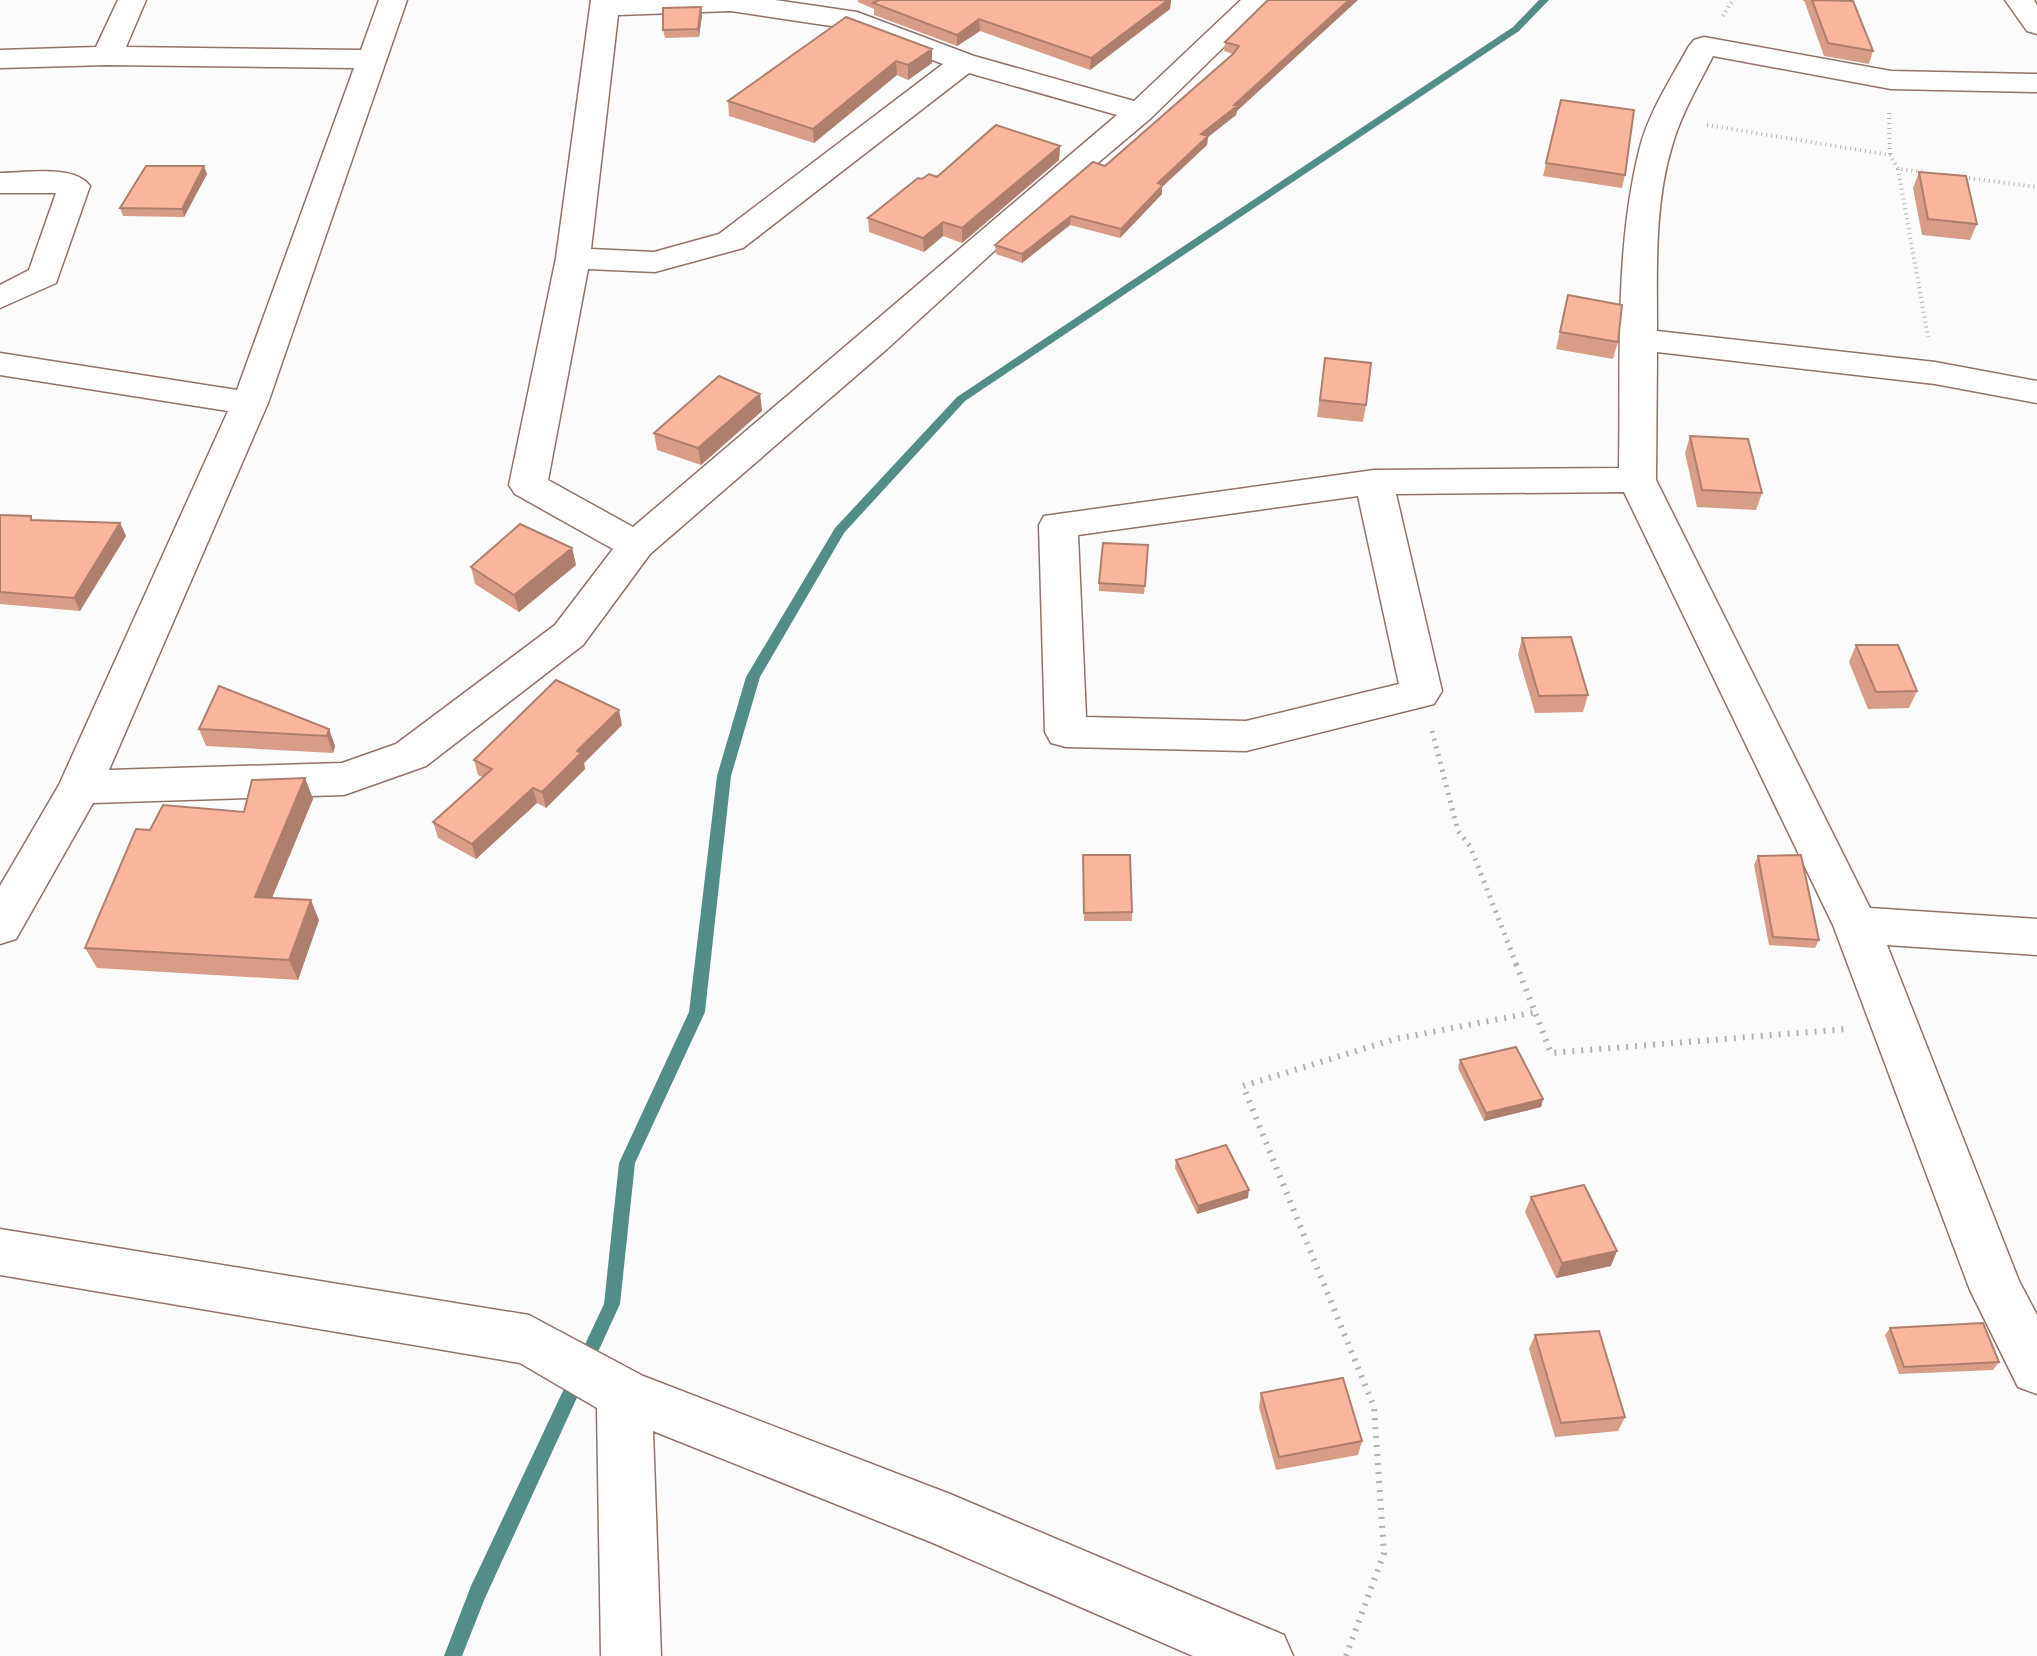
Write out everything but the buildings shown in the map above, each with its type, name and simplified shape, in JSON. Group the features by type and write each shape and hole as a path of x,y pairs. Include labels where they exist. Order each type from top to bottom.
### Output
{"street":[{"path":"107,56 132,0"},
{"path":"0,926 80,787 250,403 393,0"},
{"path":"80,787 344,779 411,755 569,635 636,545 875,342 992,235 1140,112 1258,0"},
{"path":"2019,0 2037,25"},
{"path":"636,545 528,485 573,258 605,4 747,4 857,21 964,62 1140,112"},
{"path":"2037,83 1891,80 1704,46 1668,113 1655,149 1641,235 1637,480 1856,925 1996,1290 2037,1369"},
{"path":"0,59 107,56 370,59"},
{"path":"573,258 655,262 731,241 964,62"},
{"path":"0,183 68,183 74,186 44,276 0,298"},
{"path":"1641,340 1935,373 2037,392"},
{"path":"0,364 250,403"},
{"path":"1374,482 1421,691 1419,694 1246,736 1066,732 1063,722 1058,525 1374,482 1637,480"},
{"path":"1856,925 2037,937"},
{"path":"0,1252 529,1340 624,1394 950,1522 1263,1656"},
{"path":"624,1394 631,1656"}],"path":[{"path":"1668,113 1717,128 1890,155 1898,169 1935,373"},
{"path":"1898,169 1929,173"},
{"path":"1944,175 2037,187"},
{"path":"1421,691 1458,831 1470,846 1551,1053 1895,1025"},
{"path":"1346,1656 1384,1553 1374,1407 1243,1086 1395,1039 1536,1012"}],"waterway":[{"path":"453,1656 478,1593 612,1304 627,1163 697,1012 724,776 753,677 839,531 961,399 1516,29 1544,0"}]}
